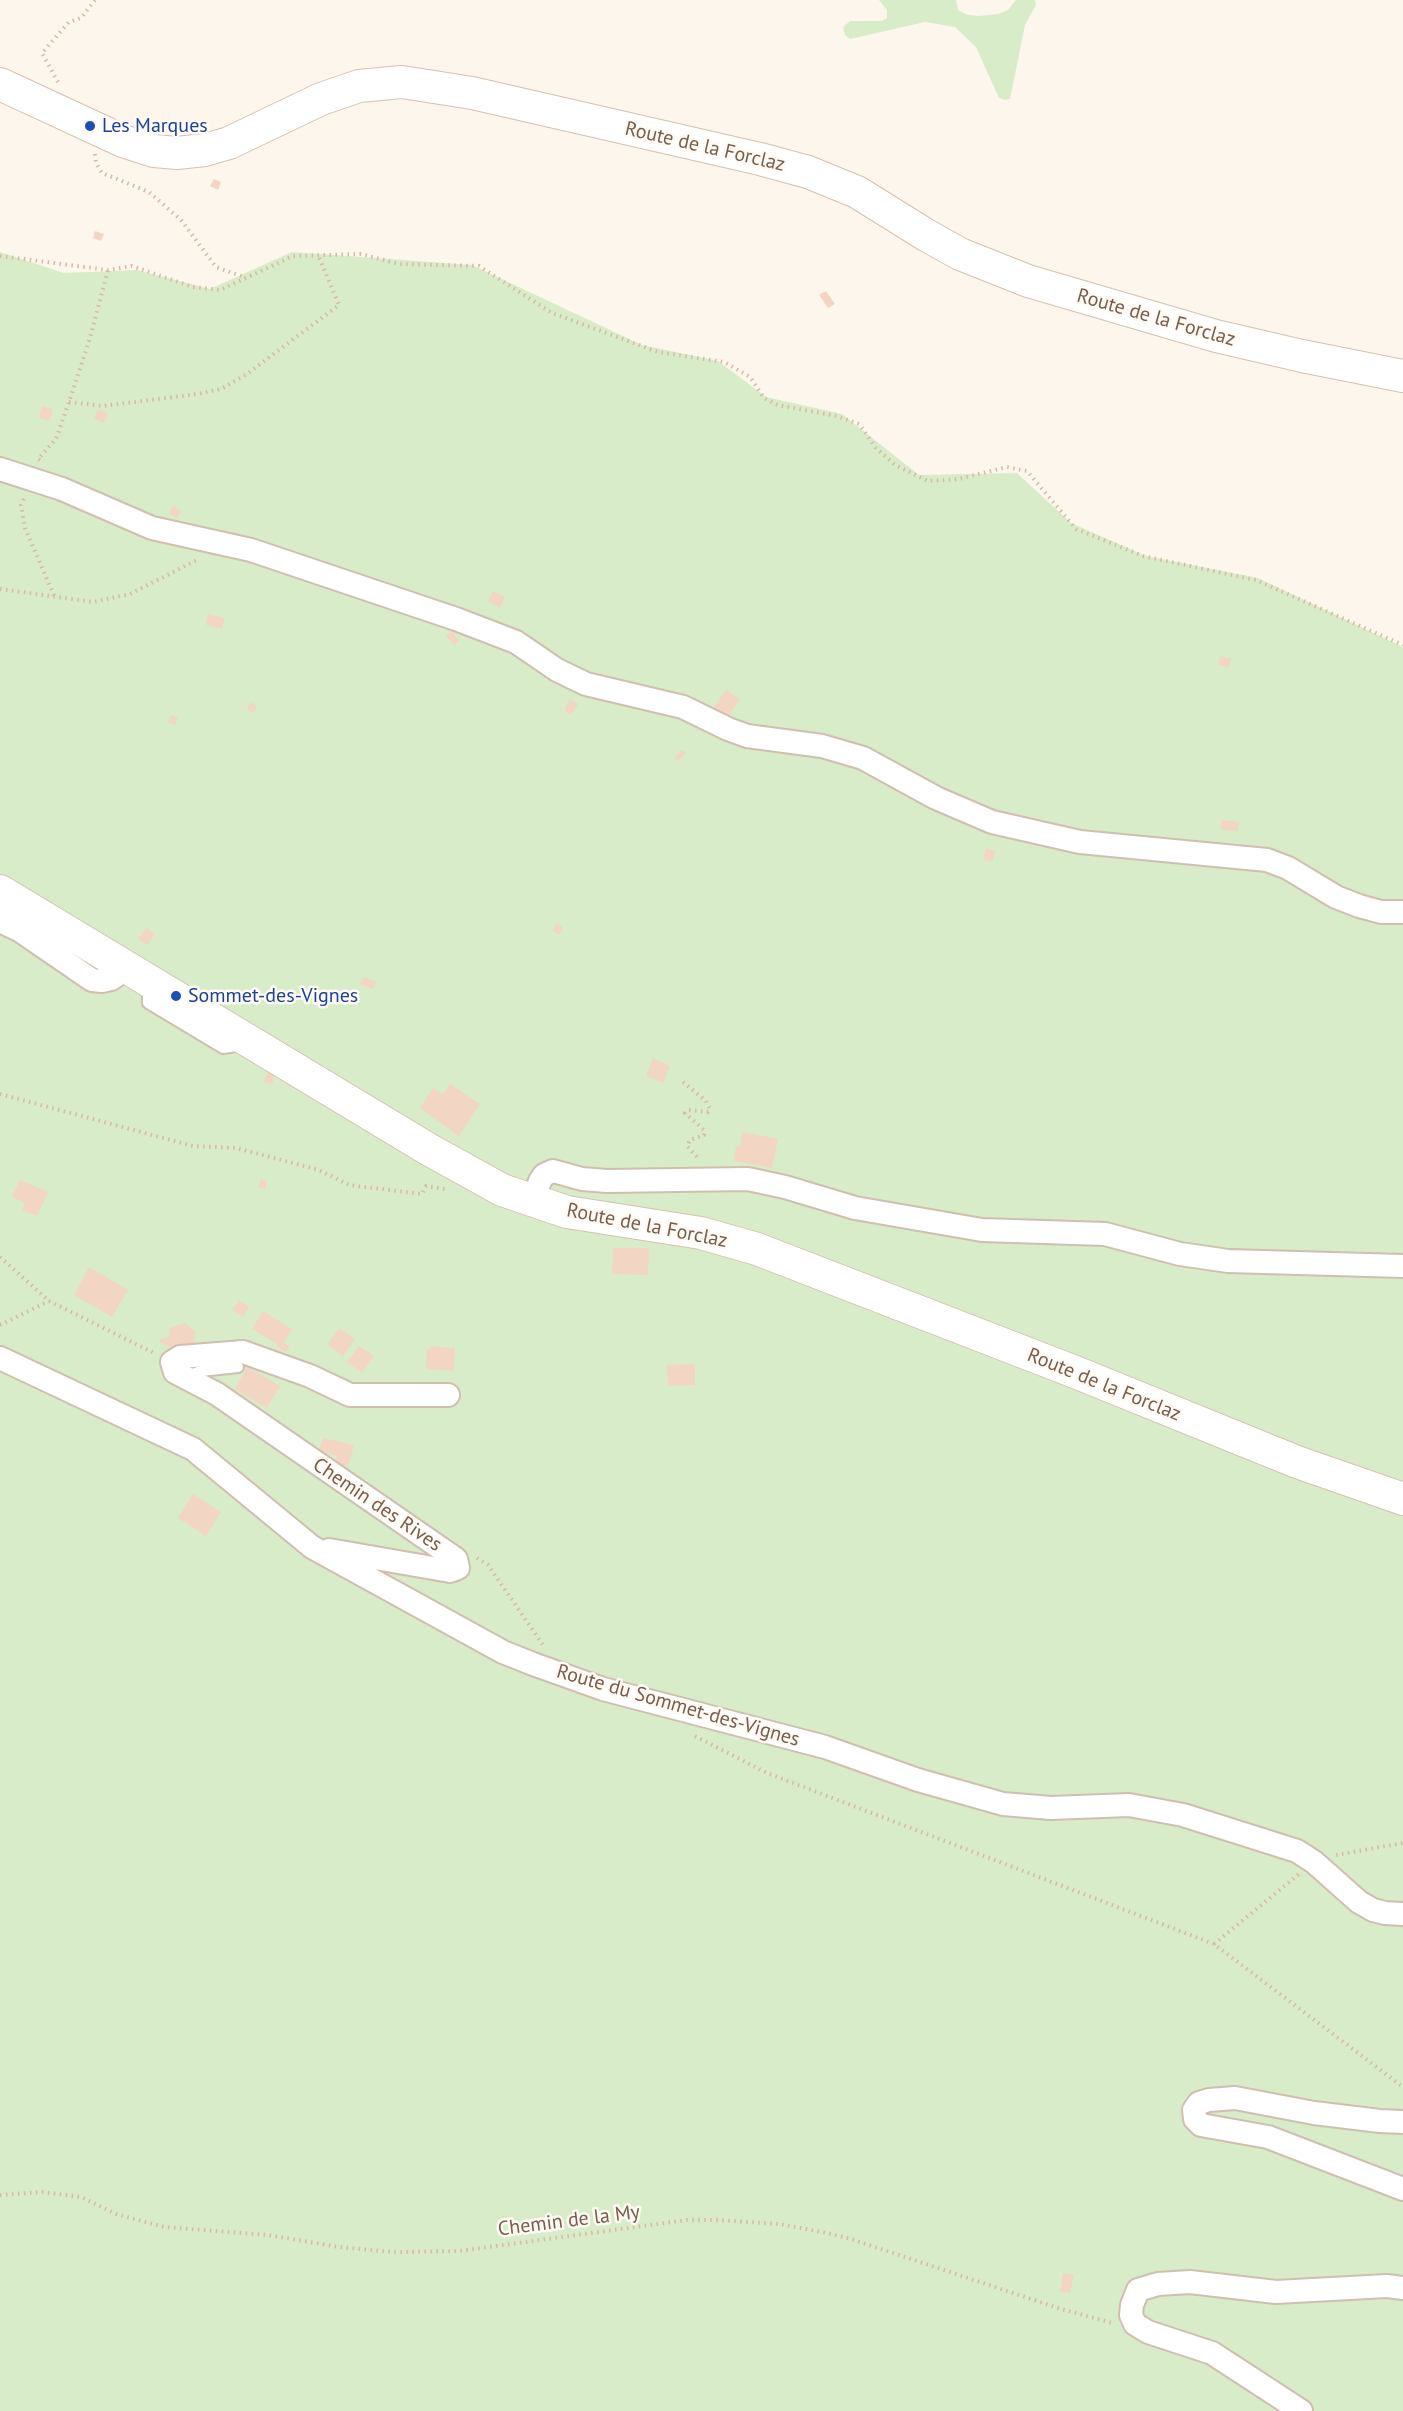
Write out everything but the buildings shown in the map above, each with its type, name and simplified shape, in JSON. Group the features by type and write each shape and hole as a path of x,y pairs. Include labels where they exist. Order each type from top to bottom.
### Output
{"main road":[{"name":"Route de la Forclaz","path":"0,84 123,141 154,151 192,152 216,147 242,137 345,89 388,81 447,88 808,172 857,192 949,249 1020,278 1216,336 1403,376"},
{"name":"Route de la Forclaz","path":"0,891 486,1182 533,1202 584,1215 701,1233 739,1243 1075,1372 1297,1462 1403,1499"}],"street":[{"path":"0,469 62,489 152,528 260,553 456,619 516,642 564,674 593,687 683,706 747,736 811,744 863,758 936,798 992,822 1080,842 1267,860 1288,868 1336,897 1359,906 1381,912 1403,912"},
{"path":"0,921 19,930 92,980 102,981 117,975 136,973"},
{"path":"533,1202 544,1175 554,1171 595,1181 757,1180 855,1208 982,1230 1105,1234 1187,1256 1228,1261 1403,1266"},
{"path":"172,1362 180,1357 243,1352 310,1376 350,1395 448,1395"},
{"name":"Route du Sommet-des-Vignes","path":"0,1359 192,1449 312,1547 503,1652 603,1689 825,1747 918,1780 1003,1804 1051,1808 1129,1805 1183,1815 1297,1851 1314,1862 1366,1906 1385,1913 1403,1914"},
{"name":"Chemin des Rives","path":"172,1362 174,1370 225,1400 456,1559 458,1568 450,1571 312,1547"},
{"path":"1403,2122 1314,2113 1227,2098 1199,2103 1194,2110 1195,2119 1201,2125 1269,2137 1403,2190"},
{"path":"1301,2411 1212,2353 1148,2332 1135,2324 1131,2315 1134,2296 1138,2290 1158,2284 1207,2283 1276,2292 1381,2286 1403,2288"}],"lane":[{"path":"191,1379 194,1374 201,1371 238,1367"}],"path":[{"path":"64,89 42,53 69,22 81,18 95,0"},
{"path":"90,126 96,162 102,173 149,192 182,220 216,267 244,278"},
{"path":"0,256 108,270 132,266 192,288 220,290 293,256 361,254 399,264 479,267 552,313 658,352 724,362 750,377 764,398 778,405 837,416 859,424 876,448 895,465 928,481 959,479 1007,466 1027,471 1076,529 1143,556 1256,580 1403,645"},
{"path":"69,402 103,406 197,394 221,389 247,374 339,305 318,255"},
{"path":"62,489 54,470 38,459 56,439 90,338 108,270"},
{"path":"33,479 21,505 25,528 56,598"},
{"path":"0,589 93,602 130,594 224,544"},
{"path":"683,1082 706,1101 710,1109 708,1112 688,1110 685,1113 704,1130 704,1135 690,1140 687,1146 702,1161 716,1168 728,1180"},
{"path":"0,1094 193,1146 236,1148 319,1170 349,1185 422,1194 426,1186 456,1190"},
{"path":"0,1257 49,1301 172,1362"},
{"path":"0,1325 49,1301"},
{"path":"685,1731 767,1773 1214,1944 1403,2087"},
{"name":"Chemin de la My","path":"0,2195 42,2192 81,2197 116,2214 164,2227 268,2235 339,2247 394,2252 459,2251 687,2220 779,2224 812,2229 851,2239 1061,2309 1117,2324 1135,2324"}],"green space":[{"path":"879,0 956,0 958,10 968,15 979,16 998,14 1008,10 1016,0 1035,0 1036,5 1025,25 1010,99 999,98 976,47 955,27 925,22 850,39 845,35 843,27 850,21 882,21 887,18 887,10"},
{"path":"0,252 64,273 137,270 210,289 292,252 472,265 642,345 718,361 766,397 842,414 919,475 1017,473 1071,523 1146,556 1258,578 1403,647 1403,2411 0,2411"}],"place":[{"name":"Les Marques","path":"90,126"},
{"name":"Sommet-des-Vignes","path":"176,996"}]}
